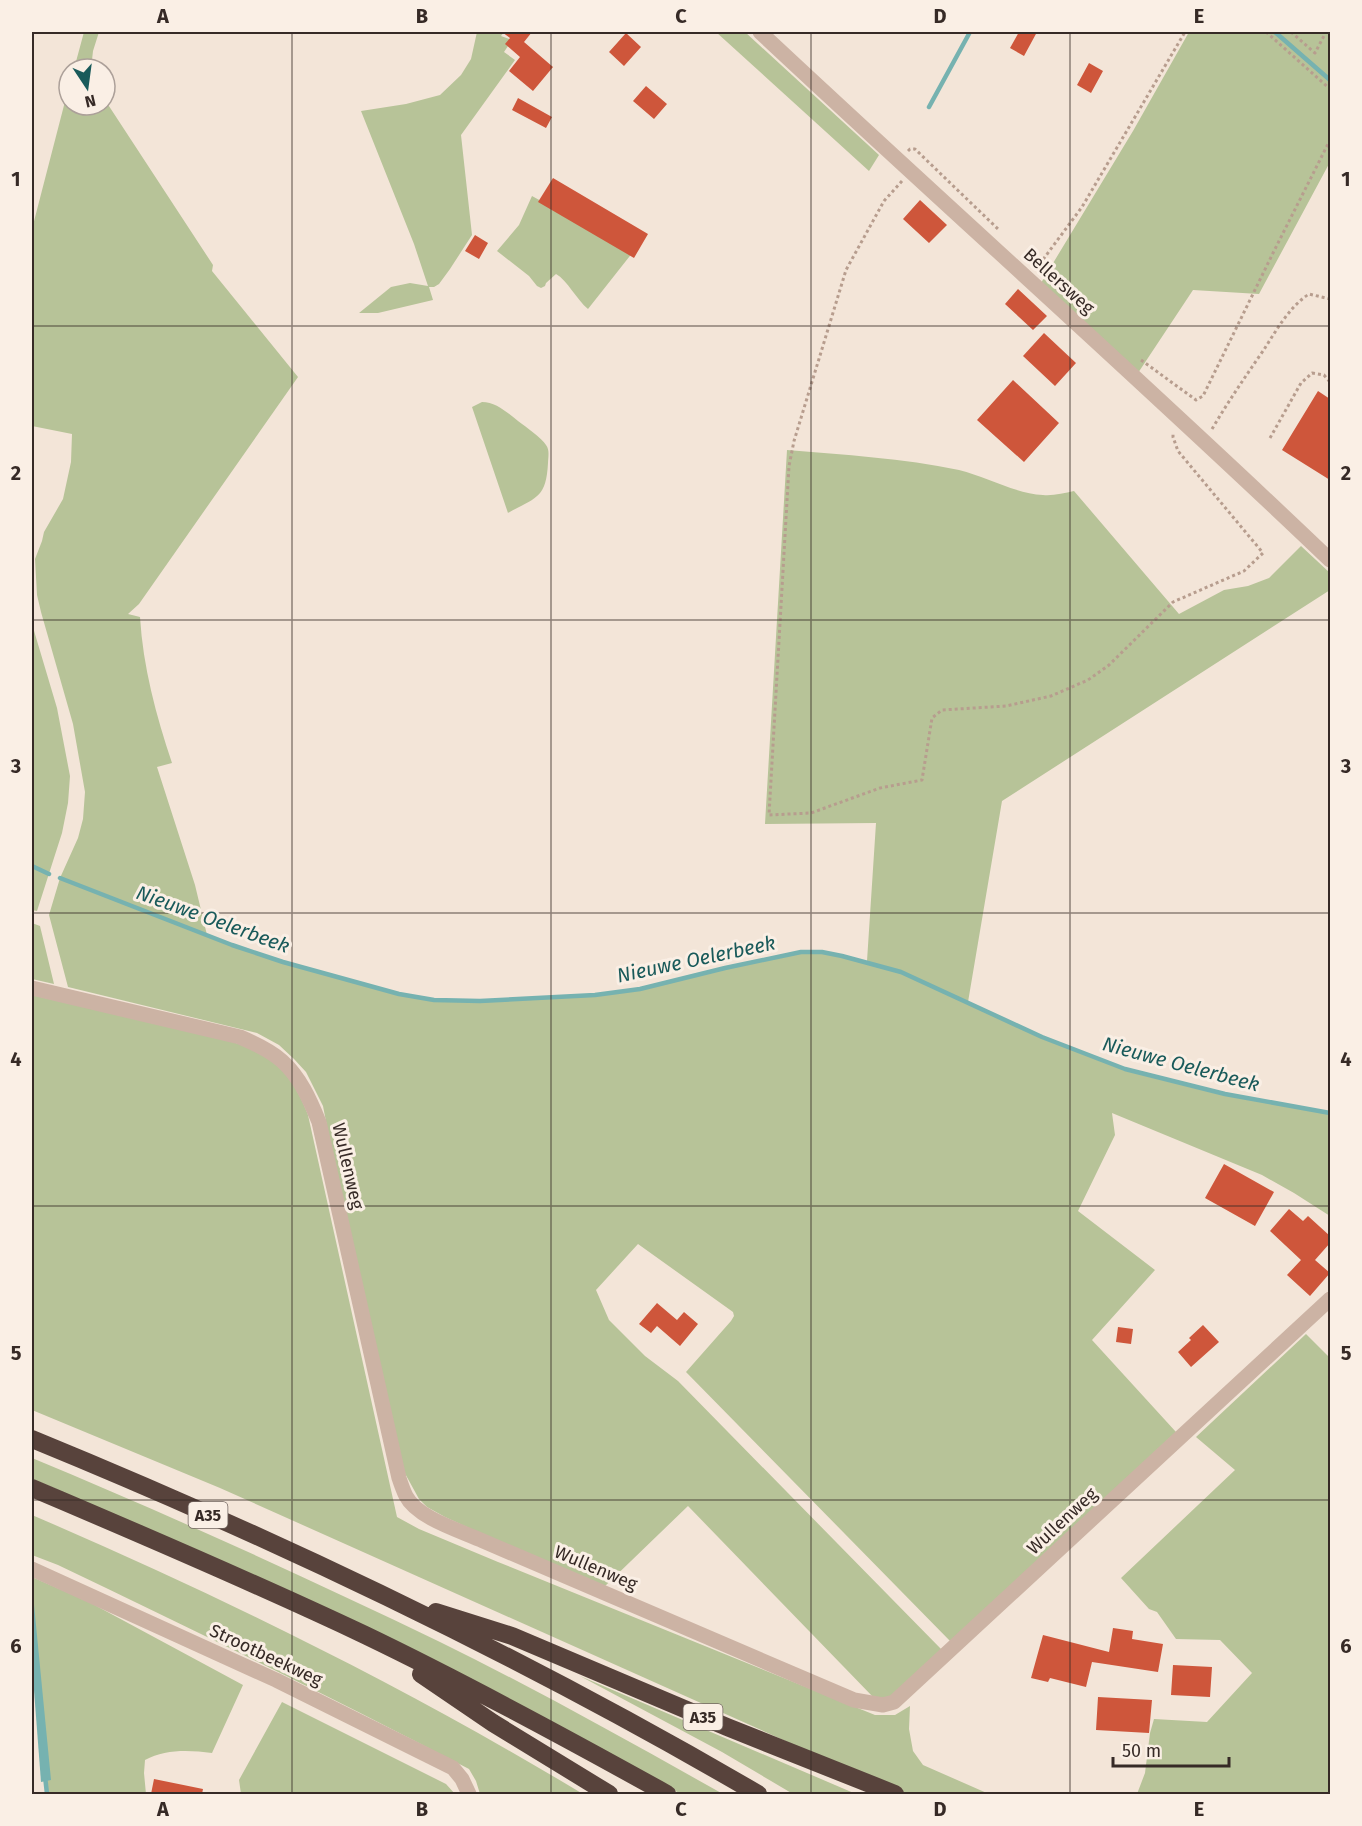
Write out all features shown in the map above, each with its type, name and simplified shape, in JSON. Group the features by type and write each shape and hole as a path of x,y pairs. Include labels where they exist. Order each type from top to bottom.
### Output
{"highway":[{"name":"A35","path":"32,1439 219,1520 383,1596 524,1665 664,1739 758,1794"},
{"name":"A35","path":"32,1488 365,1635 480,1693 667,1794"},
{"name":"A35","path":"383,1596 512,1636 727,1727 895,1794"},
{"name":"A35","path":"365,1635 493,1723 609,1794"}],"street":[{"name":"Bellersweg","path":"760,32 904,167 1183,420 1330,560"},
{"name":"Wullenweg","path":"32,988 240,1037 282,1060 301,1084 319,1122 399,1478 406,1497 417,1509 432,1519 854,1700 883,1705 894,1702 1330,1299"},
{"name":"Strootbeekweg","path":"32,1569 276,1680 453,1768 462,1779 469,1794"}],"path":[{"path":"1028,279 1082,207 1185,32"},
{"path":"1266,32 1330,89"},
{"path":"1291,32 1315,53 1326,32"},
{"path":"1139,359 1196,400 1203,396 1330,140"},
{"path":"1006,236 915,149 910,149 904,167 846,270 794,441 789,466 769,815 811,813 880,788 922,780 932,718 942,710 1006,706 1051,696 1088,680 1109,665 1173,602 1244,571 1263,553 1178,451 1173,431 1183,420"},
{"path":"1205,441 1239,386 1299,300 1309,294 1330,299"},
{"path":"1270,438 1301,383 1312,374 1324,375 1330,382"}],"green space":[{"path":"84,32 99,32 92,57 77,57"},
{"path":"477,32 504,32 501,36 512,40 504,52 515,60 461,135 472,235 439,284 429,287 433,300 378,313 359,313 391,287 410,283 428,286 414,244 361,111 406,104 440,95 461,75 471,59"},
{"path":"716,32 745,32 879,155 869,171"},
{"path":"1189,32 1330,32 1330,162 1259,294 1193,290 1138,373 1041,283 1133,131"},
{"path":"61,117 116,117 213,265 212,271 298,377 139,604 128,614 140,617 151,691 172,763 157,767 195,885 207,935 283,962 346,980 399,994 434,1000 480,1001 615,993 801,952 822,952 867,961 876,823 765,824 787,450 873,457 938,466 959,470 1032,494 1051,495 1074,491 1179,614 1224,590 1248,586 1269,578 1301,546 1330,573 1330,590 1002,801 968,1002 1064,1046 1124,1069 1201,1089 1330,1113 1330,1216 1262,1175 1112,1113 1115,1135 1078,1211 1155,1270 1092,1340 1176,1432 951,1642 686,1372 731,1321 734,1316 733,1312 638,1244 596,1290 609,1320 645,1356 678,1381 942,1650 894,1695 886,1699 874,1698 688,1506 602,1589 427,1507 419,1499 402,1468 323,1106 306,1072 279,1045 257,1033 68,987 49,915 60,878 78,838 83,819 85,792 73,724 37,595 35,559 44,532 63,499 71,462 72,434 32,426 32,229"},
{"path":"532,196 633,252 588,309 556,274 541,288 497,251 519,225"},
{"path":"482,402 506,411 544,442 548,449 547,475 542,490 538,496 508,513 472,407"},
{"path":"32,624 57,708 70,776 62,833 37,911 32,910"},
{"path":"32,923 40,926 54,984 32,979"},
{"path":"32,995 247,1046 274,1061 292,1082 308,1115 397,1517 419,1529 498,1562 875,1715 895,1715 910,1706 909,1729 913,1751 923,1765 989,1794 904,1794 220,1488 32,1410"},
{"path":"1306,1334 1330,1358 1330,1794 1137,1794 1145,1773 1154,1719 1207,1722 1252,1673 1220,1640 1176,1639 1157,1612 1149,1609 1121,1578 1235,1470 1196,1437"},
{"path":"32,1458 237,1547 440,1642 618,1735 723,1794 681,1794 630,1767 32,1479"},
{"path":"32,1515 173,1578 312,1645 449,1717 583,1794 480,1794 469,1769 213,1640 58,1565 32,1555"},
{"path":"32,1577 89,1602 243,1685 212,1753 177,1751 145,1760 146,1794 47,1794 32,1621"},
{"path":"580,1676 856,1794 793,1794 722,1752"},
{"path":"282,1702 446,1784 455,1794 241,1794 239,1780"}],"water":[{"path":"32,1584 51,1780 41,1782 32,1664"}],"building":[{"path":"502,32 532,32 524,42 553,67 533,91 509,71 520,57 505,44 510,38"},
{"path":"1019,32 1037,32 1024,56 1010,48"},
{"path":"626,33 641,47 624,66 609,52"},
{"path":"1089,63 1103,71 1091,93 1077,85"},
{"path":"646,86 667,104 654,119 633,101"},
{"path":"518,98 552,117 546,128 512,110"},
{"path":"553,178 648,234 634,258 538,202"},
{"path":"920,200 947,225 929,243 903,219"},
{"path":"475,235 488,243 479,259 465,251"},
{"path":"1018,289 1047,316 1033,330 1005,304"},
{"path":"1044,333 1076,363 1055,386 1023,356"},
{"path":"1013,380 1059,423 1024,462 977,420"},
{"path":"1318,391 1330,399 1330,480 1282,450"},
{"path":"1224,1164 1274,1192 1255,1226 1205,1198"},
{"path":"1289,1209 1303,1221 1308,1216 1330,1236 1330,1243 1315,1260 1330,1273 1310,1296 1287,1275 1301,1260 1270,1231"},
{"path":"657,1303 677,1320 684,1312 698,1324 680,1346 657,1326 651,1333 639,1324"},
{"path":"1203,1325 1219,1342 1191,1367 1178,1352"},
{"path":"1118,1327 1133,1329 1131,1344 1116,1342"},
{"path":"1113,1628 1133,1631 1132,1639 1163,1644 1158,1672 1092,1662 1086,1687 1050,1678 1048,1682 1031,1678 1043,1635 1109,1652"},
{"path":"1173,1665 1212,1667 1210,1697 1171,1695"},
{"path":"1098,1697 1152,1700 1149,1733 1096,1730"},
{"path":"154,1779 203,1789 202,1794 151,1794"}],"waterway":[{"path":"929,107 970,32"},
{"path":"1275,32 1330,80"},
{"name":"Nieuwe Oelerbeek","path":"32,866 49,874"},
{"name":"Nieuwe Oelerbeek","path":"60,878 232,945 283,962 399,994 434,1000 480,1001 595,995 640,989 801,952 822,952 901,972 1042,1037 1125,1069 1225,1094 1330,1113"},
{"path":"45,1776 47,1794"}]}
